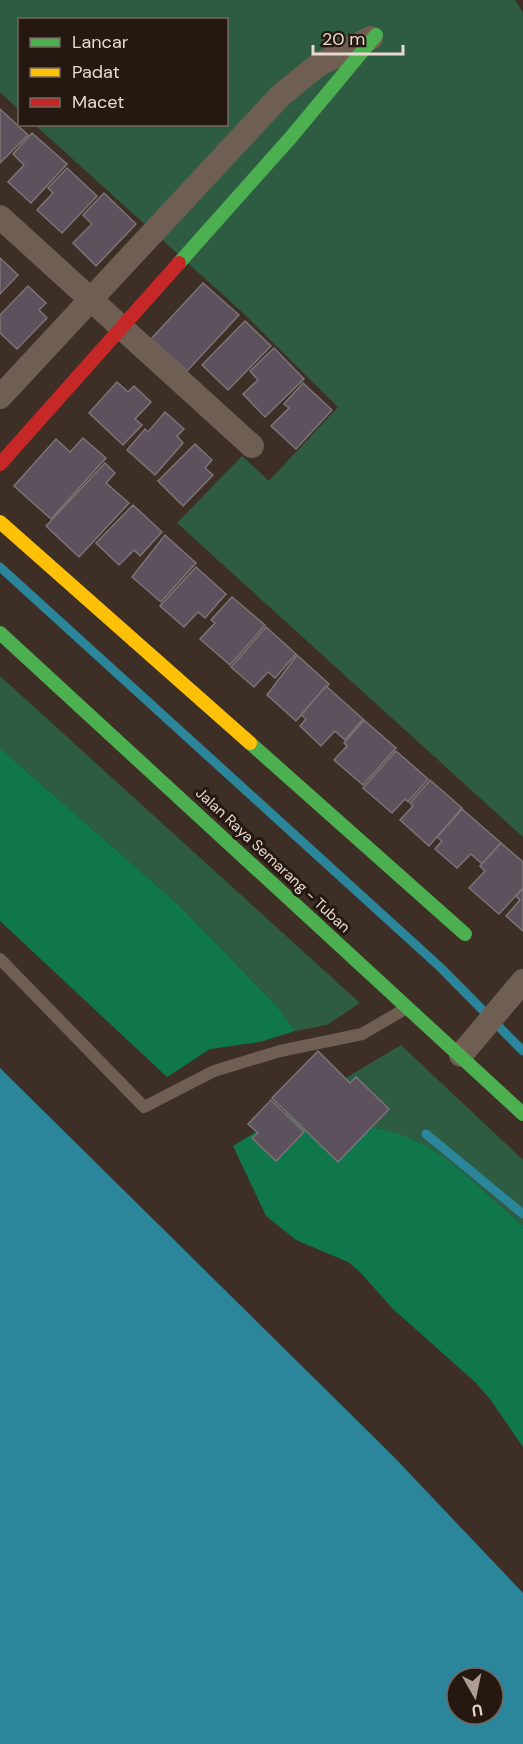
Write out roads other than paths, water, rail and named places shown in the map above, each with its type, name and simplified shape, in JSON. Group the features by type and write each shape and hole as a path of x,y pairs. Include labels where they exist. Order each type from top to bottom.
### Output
{"main road":[{"path":"0,464 320,104 376,35"},
{"path":"0,522 465,934"},
{"name":"Jalan Raya Semarang - Tuban","path":"0,633 523,1114"}],"street":[{"path":"0,397 300,78 339,52 376,35"},
{"path":"211,171 238,196"},
{"path":"0,217 120,329 252,446"},
{"path":"461,1055 523,981"}],"lane":[{"path":"0,959 144,1107 214,1071 262,1055 362,1034 408,1007"}],"water":[{"path":"0,1068 393,1456 523,1593 523,1744 0,1744"}],"waterway":[{"path":"0,567 440,967 523,1051"},
{"path":"426,1134 523,1214"}]}
